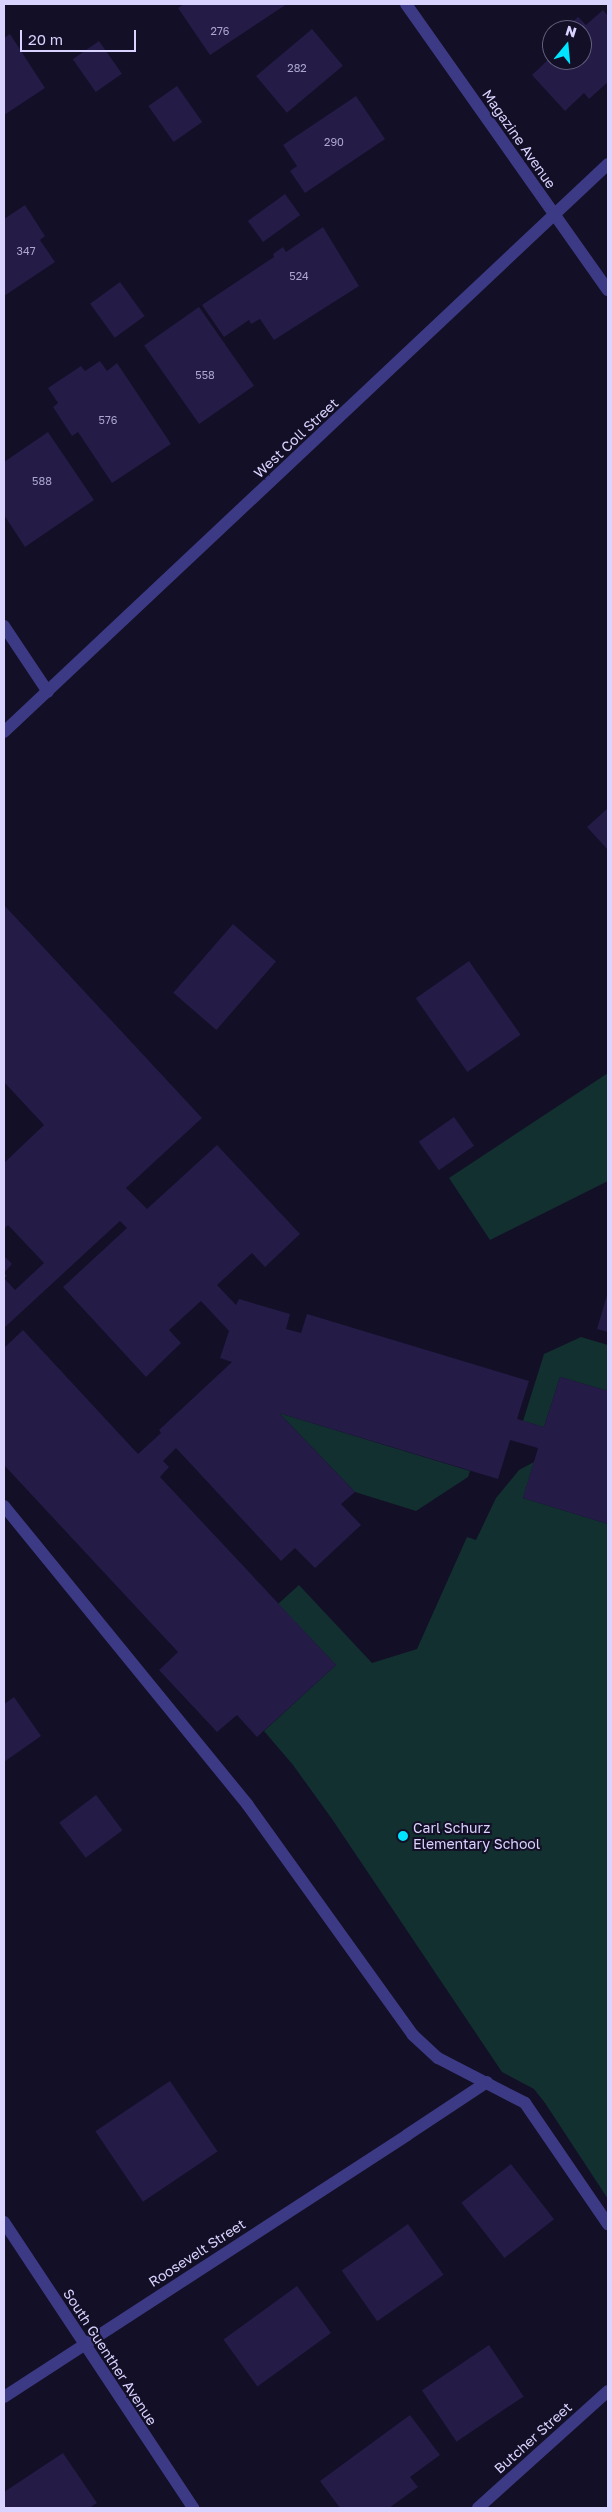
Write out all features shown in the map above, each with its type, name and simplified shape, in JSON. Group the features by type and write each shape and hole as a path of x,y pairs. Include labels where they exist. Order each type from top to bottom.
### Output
{"street":[{"name":"Magazine Avenue","path":"406,4 608,290"},
{"name":"West Coll Street","path":"4,732 608,164"},
{"path":"4,626 48,692"},
{"path":"4,1506 247,1804 413,2035 438,2058 516,2096 533,2111 608,2224"},
{"name":"Roosevelt Street","path":"4,2397 487,2082"},
{"name":"South Guenther Avenue","path":"4,2222 193,2508"},
{"name":"Butcher Street","path":"478,2508 608,2391"}],"green space":[{"path":"608,1073 608,1181 490,1240 449,1178"},
{"path":"581,1337 608,1345 608,1391 560,1377 544,1427 523,1421 544,1354"},
{"path":"279,1413 470,1471 468,1477 416,1511 355,1492"},
{"path":"534,1462 523,1498 608,1524 608,2199 534,2089 502,2072 332,1819 293,1765 264,1731 336,1665 278,1604 299,1585 372,1663 417,1649 467,1537 476,1540 496,1498 519,1470"}],"building":[{"path":"184,4 287,4 210,55 178,8"},
{"path":"603,10 608,16 608,82 589,99 584,93 565,111 532,75 542,66 542,70 592,70 592,20"},
{"path":"312,29 343,66 287,113 256,76"},
{"path":"10,34 45,88 4,115 4,38"},
{"path":"99,41 122,74 96,92 73,59"},
{"path":"177,86 202,122 174,142 148,106"},
{"path":"356,96 385,139 305,193 290,171 297,166 283,145"},
{"path":"285,194 300,215 263,242 248,221"},
{"path":"25,205 45,236 40,240 55,262 4,296 4,219"},
{"path":"323,227 359,286 274,340 260,319 251,324 249,320 224,337 202,305 274,257 273,254 283,247 286,252"},
{"path":"120,282 145,316 115,338 90,304"},
{"path":"199,307 254,386 199,424 144,345"},
{"path":"100,361 107,371 117,363 171,444 112,483 78,432 72,436 53,407 58,403 48,388 81,366 85,371"},
{"path":"48,432 94,500 25,547 4,515 4,462"},
{"path":"608,808 608,850 587,827"},
{"path":"4,905 202,1118 126,1188 147,1209 217,1145 300,1234 265,1267 252,1253 217,1285 236,1305 239,1299 290,1314 286,1329 301,1333 307,1314 529,1381 517,1419 544,1427 560,1377 608,1391 608,1524 523,1498 538,1448 510,1440 498,1479 279,1413 355,1492 341,1504 361,1525 315,1568 295,1548 281,1561 176,1448 163,1461 169,1467 160,1477 336,1665 257,1737 237,1715 217,1732 159,1670 178,1652 4,1465 4,1348 23,1330 138,1454 161,1433 159,1430 232,1362 220,1358 229,1331 201,1301 169,1330 181,1343 146,1377 63,1287 127,1228 120,1221 4,1328 4,1278 15,1290 44,1263 8,1225 4,1229 4,1163 44,1125 4,1082"},
{"path":"233,924 276,961 216,1030 173,993"},
{"path":"469,961 521,1035 467,1072 416,998"},
{"path":"454,1117 474,1146 439,1170 419,1142"},
{"path":"4,1256 12,1264 4,1273"},
{"path":"608,1292 608,1332 597,1329"},
{"path":"14,1697 41,1736 4,1762 4,1704"},
{"path":"96,1795 122,1830 86,1858 59,1823"},
{"path":"170,2081 218,2151 143,2202 95,2131"},
{"path":"511,2164 554,2219 504,2258 461,2203"},
{"path":"408,2224 444,2275 377,2321 342,2270"},
{"path":"297,2286 331,2333 257,2386 223,2339"},
{"path":"489,2345 524,2396 457,2442 422,2390"},
{"path":"410,2415 440,2455 410,2477 418,2487 389,2508 340,2508 320,2481"},
{"path":"63,2453 97,2503 89,2508 4,2508 4,2492"}],"place":[{"name":"Carl Schurz Elementary School","path":"403,1836"}]}
